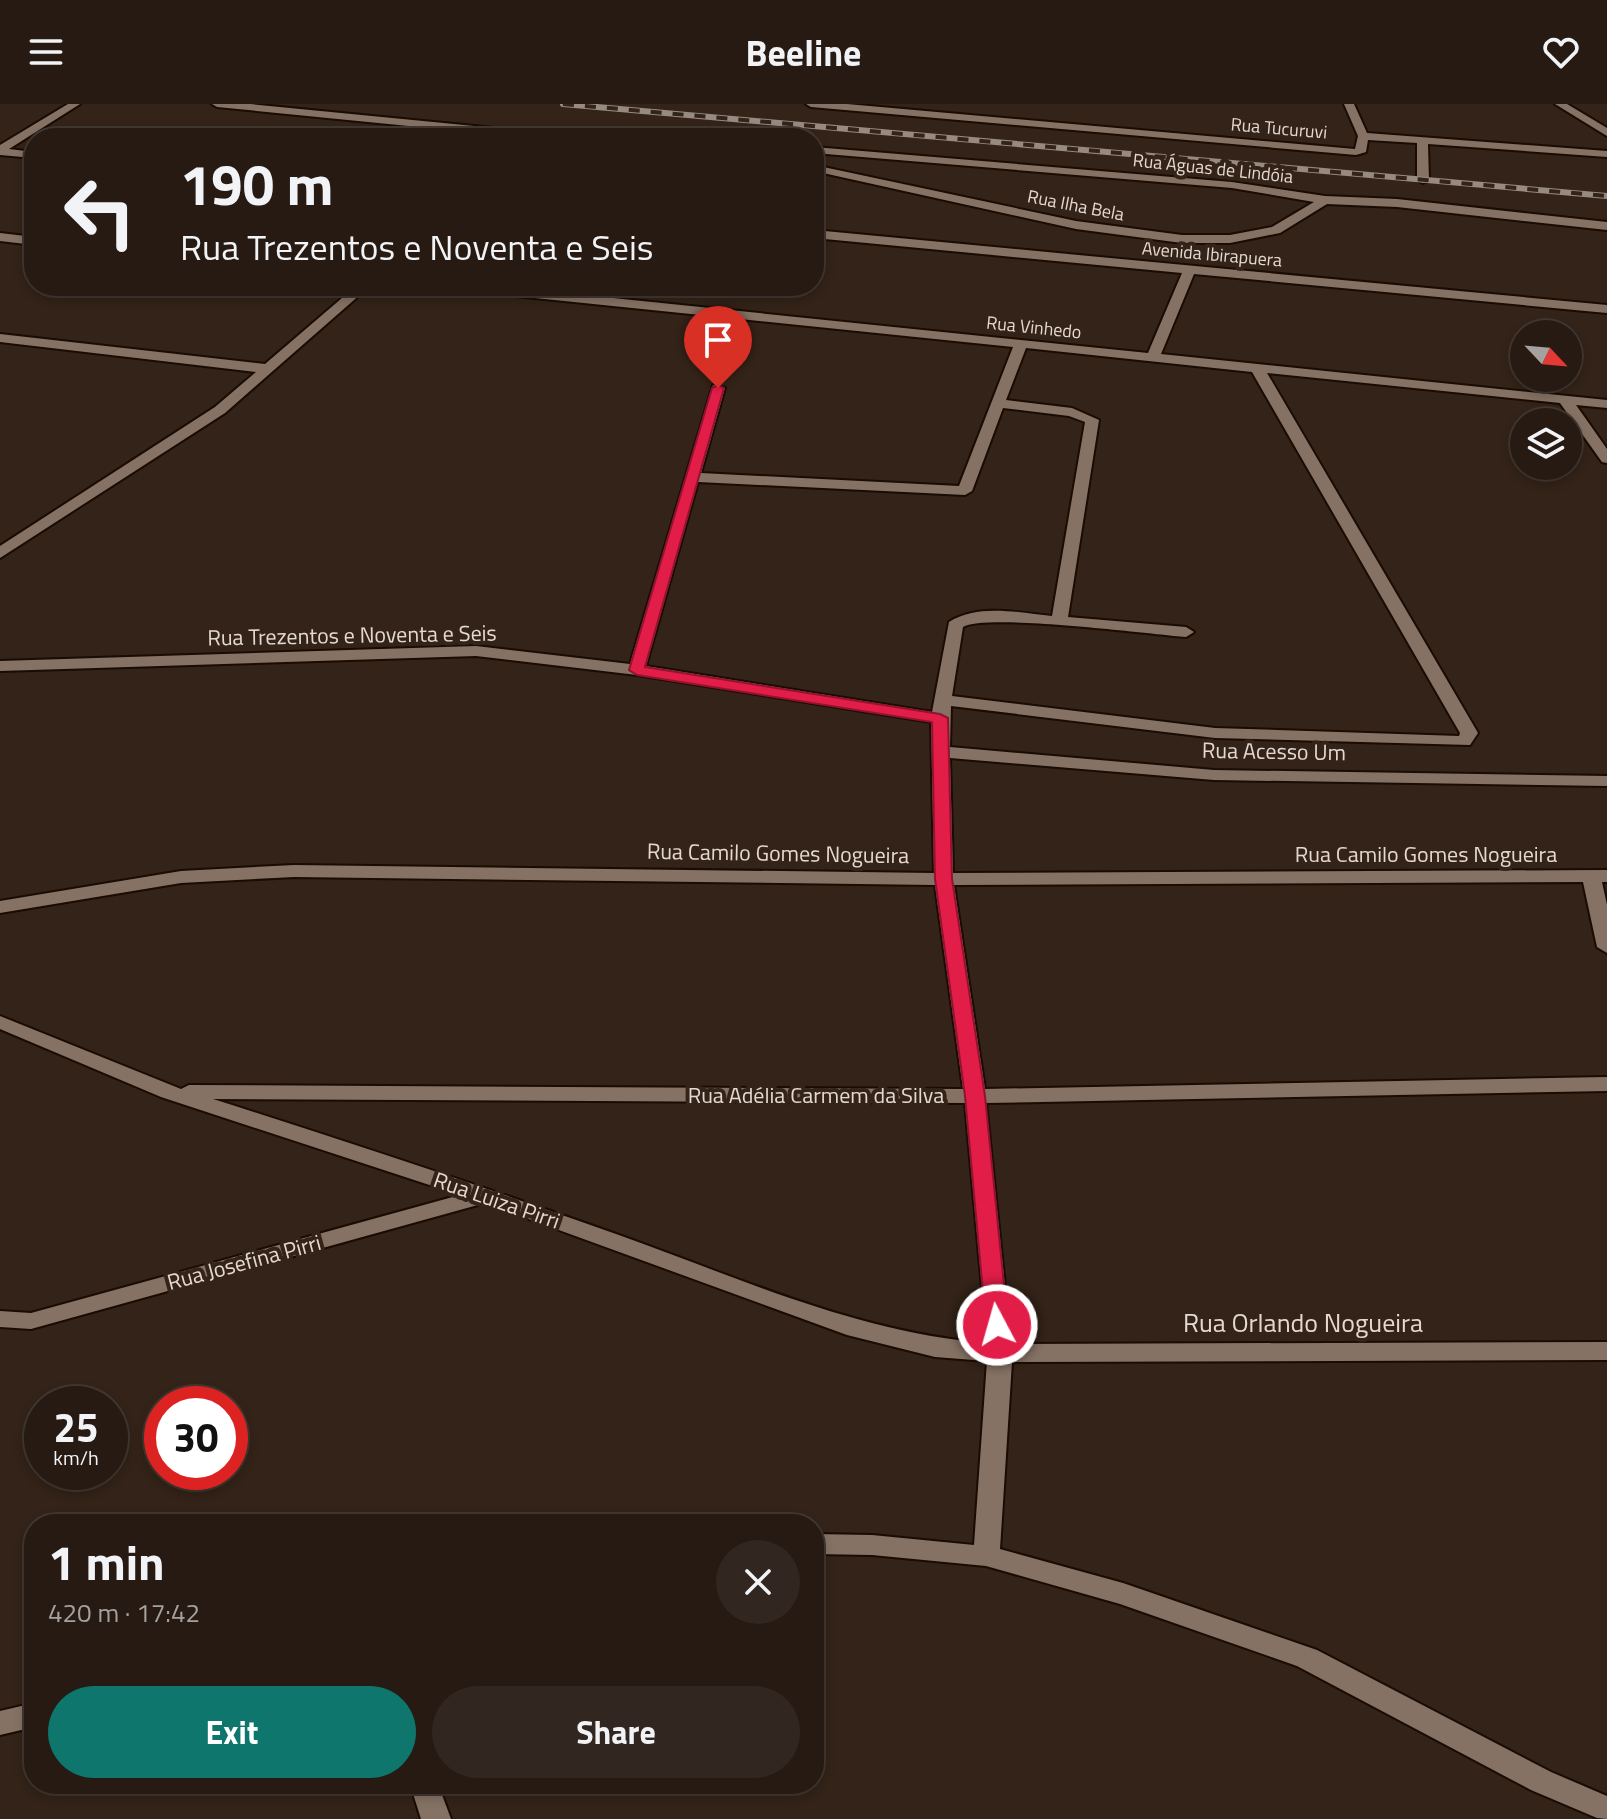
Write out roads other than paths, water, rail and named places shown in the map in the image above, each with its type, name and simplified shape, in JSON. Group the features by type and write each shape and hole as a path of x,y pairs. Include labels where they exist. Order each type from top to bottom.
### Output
{"street":[{"path":"37,128 75,104"},
{"path":"217,104 450,128"},
{"name":"Rua Tucuruvi","path":"811,104 1349,152 1362,150 1363,136"},
{"path":"1349,104 1363,136 1607,154"},
{"path":"1560,104 1607,133"},
{"path":"0,151 24,136"},
{"path":"1422,141 1423,180"},
{"path":"0,151 24,154"},
{"name":"Rua Águas de Lindóia","path":"824,151 1232,185 1325,200 1397,203 1607,226"},
{"name":"Rua Ilha Bela","path":"824,170 1076,225 1182,239 1230,239 1276,230 1325,200"},
{"name":"Avenida Ibirapuera","path":"824,235 1607,309"},
{"path":"0,237 24,240"},
{"path":"1153,357 1189,270"},
{"path":"0,553 220,410 353,296"},
{"name":"Rua Vinhedo","path":"557,296 1607,404"},
{"path":"597,300 600,296"},
{"path":"0,338 269,369"},
{"path":"692,477 960,492 969,489 1021,343"},
{"name":"Rua Trezentos e Noventa e Seis","path":"0,666 476,651 941,709 1215,733 1464,741 1469,733 1257,368"},
{"path":"637,670 718,388"},
{"path":"1565,400 1607,459"},
{"path":"998,403 1072,412 1092,420 1059,621"},
{"path":"0,532 33,533"},
{"path":"986,1556 1000,1353 975,1096 944,879 941,709 955,625 960,620 974,617 1186,632"},
{"name":"Rua Acesso Um","path":"940,752 1214,775 1607,781"},
{"name":"Rua Camilo Gomes Nogueira","path":"0,907 181,877 294,871 944,879 1599,877"},
{"path":"1599,877 1607,947"},
{"name":"Rua Luiza Pirri","path":"0,1022 169,1092 486,1195 855,1329 935,1348 1000,1353"},
{"name":"Rua Adélia Carmem da Silva","path":"169,1092 975,1096 1607,1084"},
{"name":"Rua Josefina Pirri","path":"0,1319 31,1321 486,1195"},
{"name":"Rua Orlando Nogueira","path":"1000,1353 1607,1351"},
{"path":"824,1544 872,1545 986,1556 1123,1594 1307,1658 1541,1781 1607,1809"},
{"path":"0,1723 24,1717"},
{"path":"1541,1781 1597,1819"},
{"path":"427,1794 436,1819"}],"railway":[{"path":"563,104 1607,196"}]}
